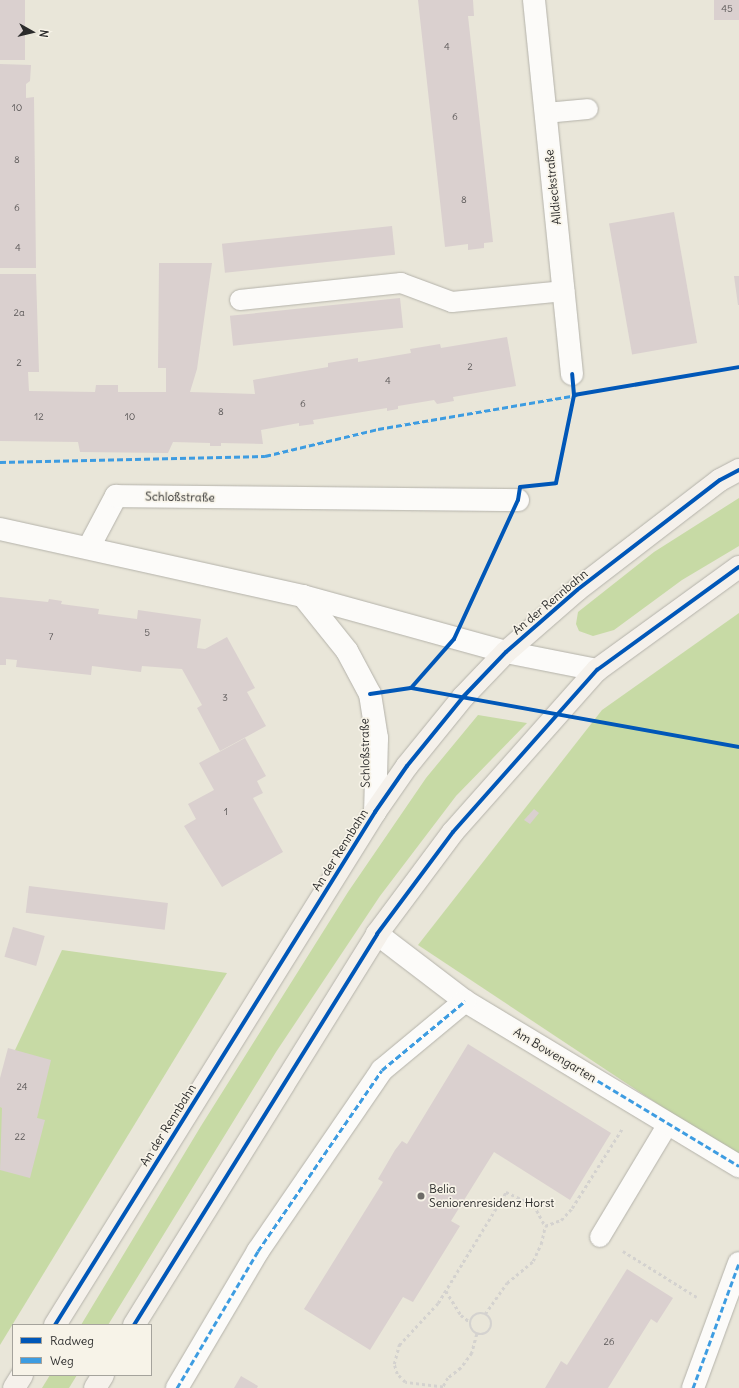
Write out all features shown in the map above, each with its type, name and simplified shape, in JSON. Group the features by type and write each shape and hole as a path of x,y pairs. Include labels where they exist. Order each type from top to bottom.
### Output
{"main road":[{"name":"An der Rennbahn","path":"56,1324 375,812 407,766 458,702 506,652 577,590 720,480 739,470"},
{"path":"135,1324 377,934 454,832 597,670 739,568"},
{"path":"14,1388 21,1376"},
{"path":"95,1388 102,1376"}],"street":[{"name":"Alldieckstraße","path":"534,0 572,374"},
{"name":"Schloßstraße","path":"89,547 116,496 518,500"},
{"path":"0,529 89,547 303,596 506,652 597,670"},
{"name":"Schloßstraße","path":"303,596 347,651 370,694 377,738 375,812"},
{"name":"Am Bowengarten","path":"377,934 465,1001 739,1166"},
{"path":"177,1388 258,1252 382,1070 465,1001"},
{"path":"693,1388 739,1263"}],"lane":[{"path":"545,113 588,109"},
{"path":"240,300 401,283 452,302 564,291"},
{"path":"600,1237 668,1124"}],"path":[{"path":"545,1226 561,1220 572,1208 637,1105"},
{"path":"477,1334 472,1353 461,1368 448,1378 443,1387 405,1382 397,1374 394,1364 399,1344 438,1303 506,1192 534,1205 545,1226 541,1244 533,1262 507,1283 485,1314 473,1316 470,1322 471,1328 477,1334 486,1334 490,1329 492,1323 485,1314"},
{"path":"600,1237 721,1312"},
{"path":"446,1291 461,1315 470,1322"}],"green space":[{"path":"739,498 739,546 682,580 614,630 593,636 579,631 576,624 578,612 654,552"},
{"path":"739,613 739,1158 418,945 602,710"},
{"path":"478,715 527,723 456,796 380,896 276,1052 109,1324 82,1324 201,1126 348,892 426,778"},
{"path":"62,950 227,973 0,1345 0,1082"},
{"path":"49,1376 76,1376 69,1388 42,1388"}],"building":[{"path":"0,0 25,0 25,60 0,60"},
{"path":"418,0 473,0 474,16 468,16 493,242 484,243 484,248 468,250 468,244 445,247"},
{"path":"714,0 739,0 739,20 714,20"},
{"path":"0,64 31,65 30,81 26,84 26,98 34,97 36,268 0,268"},
{"path":"674,212 697,343 632,354 609,223"},
{"path":"392,226 395,255 225,273 222,244"},
{"path":"159,263 212,263 197,369 190,392 255,394 253,380 328,367 328,363 358,358 358,362 411,353 410,349 440,344 441,348 507,337 516,386 453,397 454,401 437,404 434,400 398,406 398,409 387,411 387,408 313,420 314,424 299,426 299,423 261,430 263,444 221,443 221,446 210,446 210,443 173,442 168,453 80,452 78,442 0,441 0,274 36,274 39,372 28,372 29,391 95,392 96,385 118,385 118,392 166,392 166,368 158,368"},
{"path":"734,276 739,276 739,305 738,305"},
{"path":"400,298 403,328 233,346 230,316"},
{"path":"0,597 48,602 49,599 62,601 61,604 99,609 98,614 137,619 138,610 201,619 197,648 205,649 227,637 255,688 247,692 266,726 220,751 197,708 202,705 182,669 142,666 141,672 92,666 91,675 16,667 17,660 6,659 6,665 0,665"},
{"path":"245,738 266,776 257,781 263,793 253,798 283,852 222,887 184,826 196,819 188,804 214,790 199,763"},
{"path":"534,809 539,813 530,824 524,820"},
{"path":"29,886 168,903 165,930 26,913"},
{"path":"13,927 45,936 36,966 4,957"},
{"name":"Belia Seniorenresidenz Horst","path":"468,1044 611,1133 570,1200 494,1152 451,1221 460,1226 413,1302 403,1297 370,1350 304,1309 383,1182 378,1179 395,1150 402,1141 407,1144"},
{"path":"8,1048 51,1060 37,1118 45,1120 30,1178 0,1170 2,1108 0,1107 0,1078"},
{"path":"627,1269 673,1298 657,1323 651,1319 608,1388 545,1388 561,1361 567,1365"},
{"path":"241,1376 258,1386 257,1388 234,1388"}],"marked path":[{"path":"0,462 265,456 378,429 577,395"},
{"path":"177,1388 258,1251 382,1070 465,1001"},
{"path":"590,1076 739,1166"},
{"path":"693,1388 739,1263"}],"cycle path":[{"path":"574,395 739,367"},
{"path":"411,688 454,639 518,500 520,487 556,483 574,395 572,374"},
{"path":"56,1324 375,812 407,766 463,697 506,652 577,590 720,480 739,470"},
{"path":"135,1324 377,934 453,832 597,670 739,567"},
{"path":"370,694 411,688 739,747"}],"place":[{"name":"Belia Seniorenresidenz Horst","path":"421,1196"}]}
